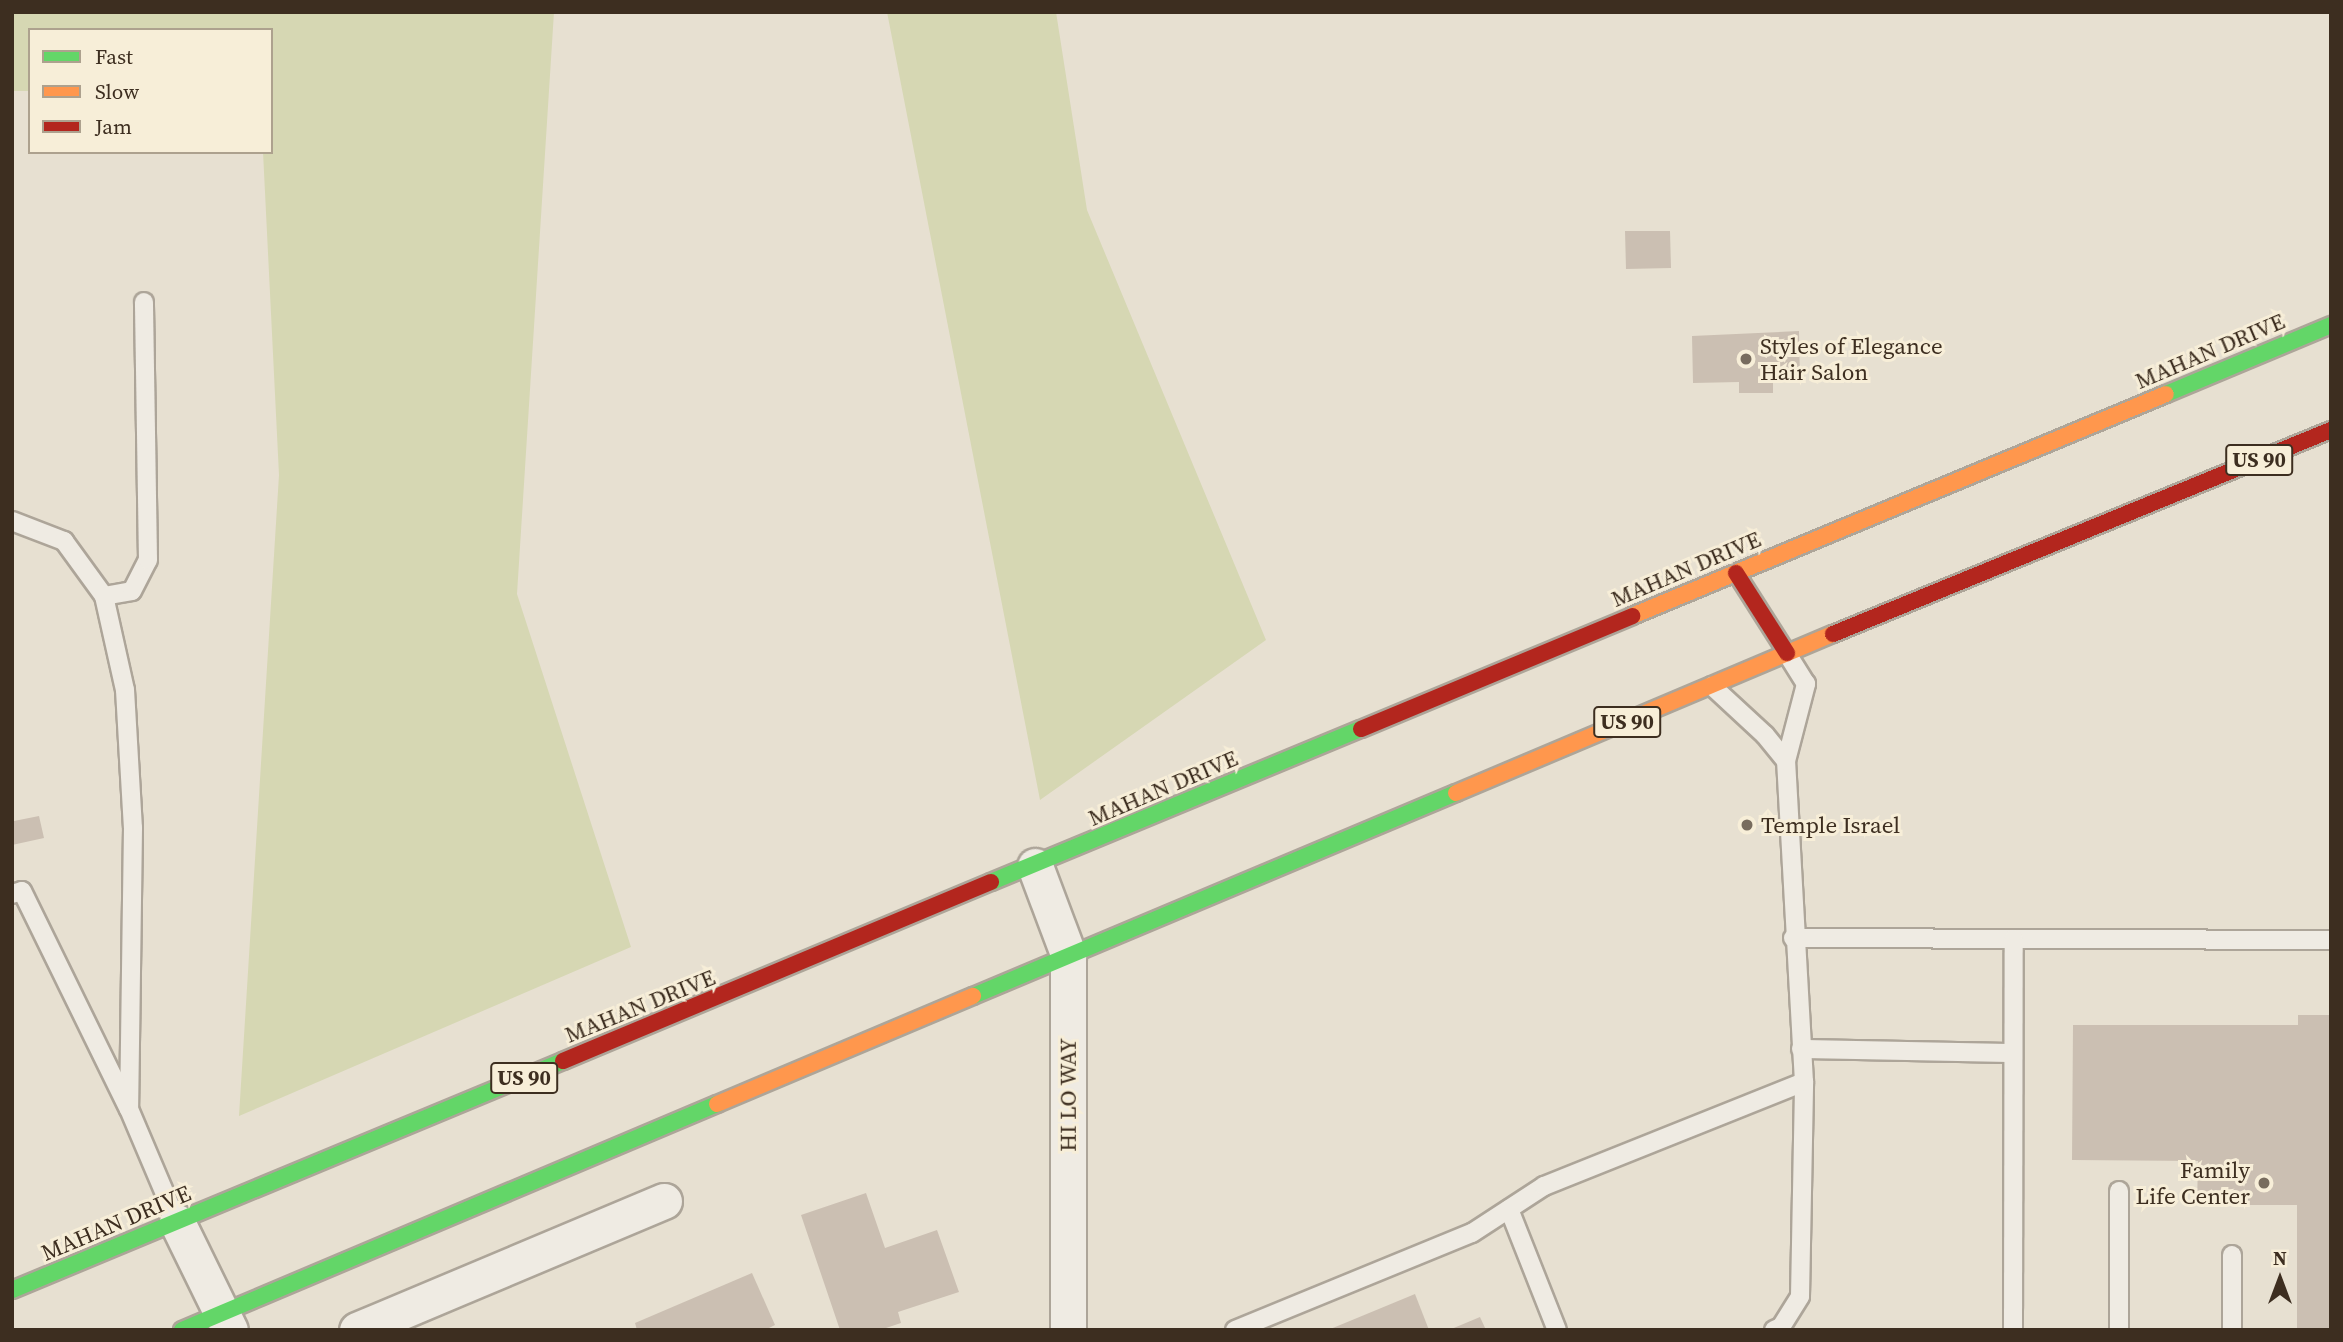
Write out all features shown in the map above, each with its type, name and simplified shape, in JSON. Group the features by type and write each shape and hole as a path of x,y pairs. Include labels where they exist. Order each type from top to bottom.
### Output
{"main road":[{"name":"MAHAN DRIVE","path":"12,1290 2331,325"},
{"name":"US 90","path":"182,1330 226,1322 1068,954 1712,687 1787,653 2331,430"},
{"path":"1736,573 1787,653"}],"street":[{"name":"HI LO WAY","path":"1035,866 1068,954 1068,1330"},
{"path":"357,1330 664,1201"},
{"path":"177,1222 226,1322"}],"lane":[{"path":"103,596 132,591 148,560 144,302"},
{"path":"12,522 64,541 103,596 125,690 133,828 129,1109"},
{"path":"1774,1330 1781,1327 1800,1296 1804,1082 1793,938 1786,761 1807,684 1787,653"},
{"path":"1712,687 1786,761"},
{"path":"12,894 22,891 129,1109 177,1222"},
{"path":"1793,938 2331,940"},
{"path":"2013,1330 2014,939"},
{"path":"1801,1049 2013,1053"},
{"path":"1235,1330 1472,1233 1544,1186 1804,1082"},
{"path":"2119,1191 2119,1330"},
{"path":"1509,1209 1557,1330"},
{"path":"2232,1255 2232,1330"}],"green space":[{"path":"12,12 554,12 517,594 631,947 239,1116 279,475 263,154 273,154 273,28 28,28 28,91 12,91"},
{"path":"887,12 1056,12 1087,210 1266,640 1040,800"}],"building":[{"path":"1625,231 1670,231 1671,268 1626,269"},
{"name":"Styles of Elegance Hair Salon","path":"1799,331 1800,382 1773,382 1773,393 1739,393 1739,382 1693,383 1692,336"},
{"path":"12,816 14,821 39,816 44,838 12,845"},
{"name":"Family Life Center","path":"2298,1015 2331,1015 2331,1330 2297,1330 2297,1205 2197,1205 2198,1161 2072,1160 2073,1025 2298,1025"},
{"path":"866,1193 885,1248 937,1230 959,1292 898,1312 901,1323 880,1330 840,1330 801,1215"},
{"path":"752,1273 775,1325 765,1330 637,1330 635,1323"},
{"path":"1415,1294 1429,1330 1328,1330"},
{"path":"1480,1317 1486,1330 1449,1330"}],"traffic: fast":[{"path":"2166,394 2331,325"},
{"path":"991,882 1361,729"},
{"path":"973,996 1456,793"},
{"path":"12,1290 563,1061"},
{"path":"182,1330 717,1104"}],"traffic: slow":[{"path":"1632,616 2166,394"},
{"path":"1456,793 1833,634"},
{"path":"717,1104 973,996"}],"traffic: jam":[{"path":"1833,634 2331,430"},
{"path":"1736,573 1787,653"},
{"path":"1361,729 1632,616"},
{"path":"563,1061 991,882"}],"place":[{"name":"Styles of Elegance Hair Salon","path":"1746,359"},
{"name":"Temple Israel","path":"1747,825"},
{"name":"Family Life Center","path":"2264,1183"}]}
